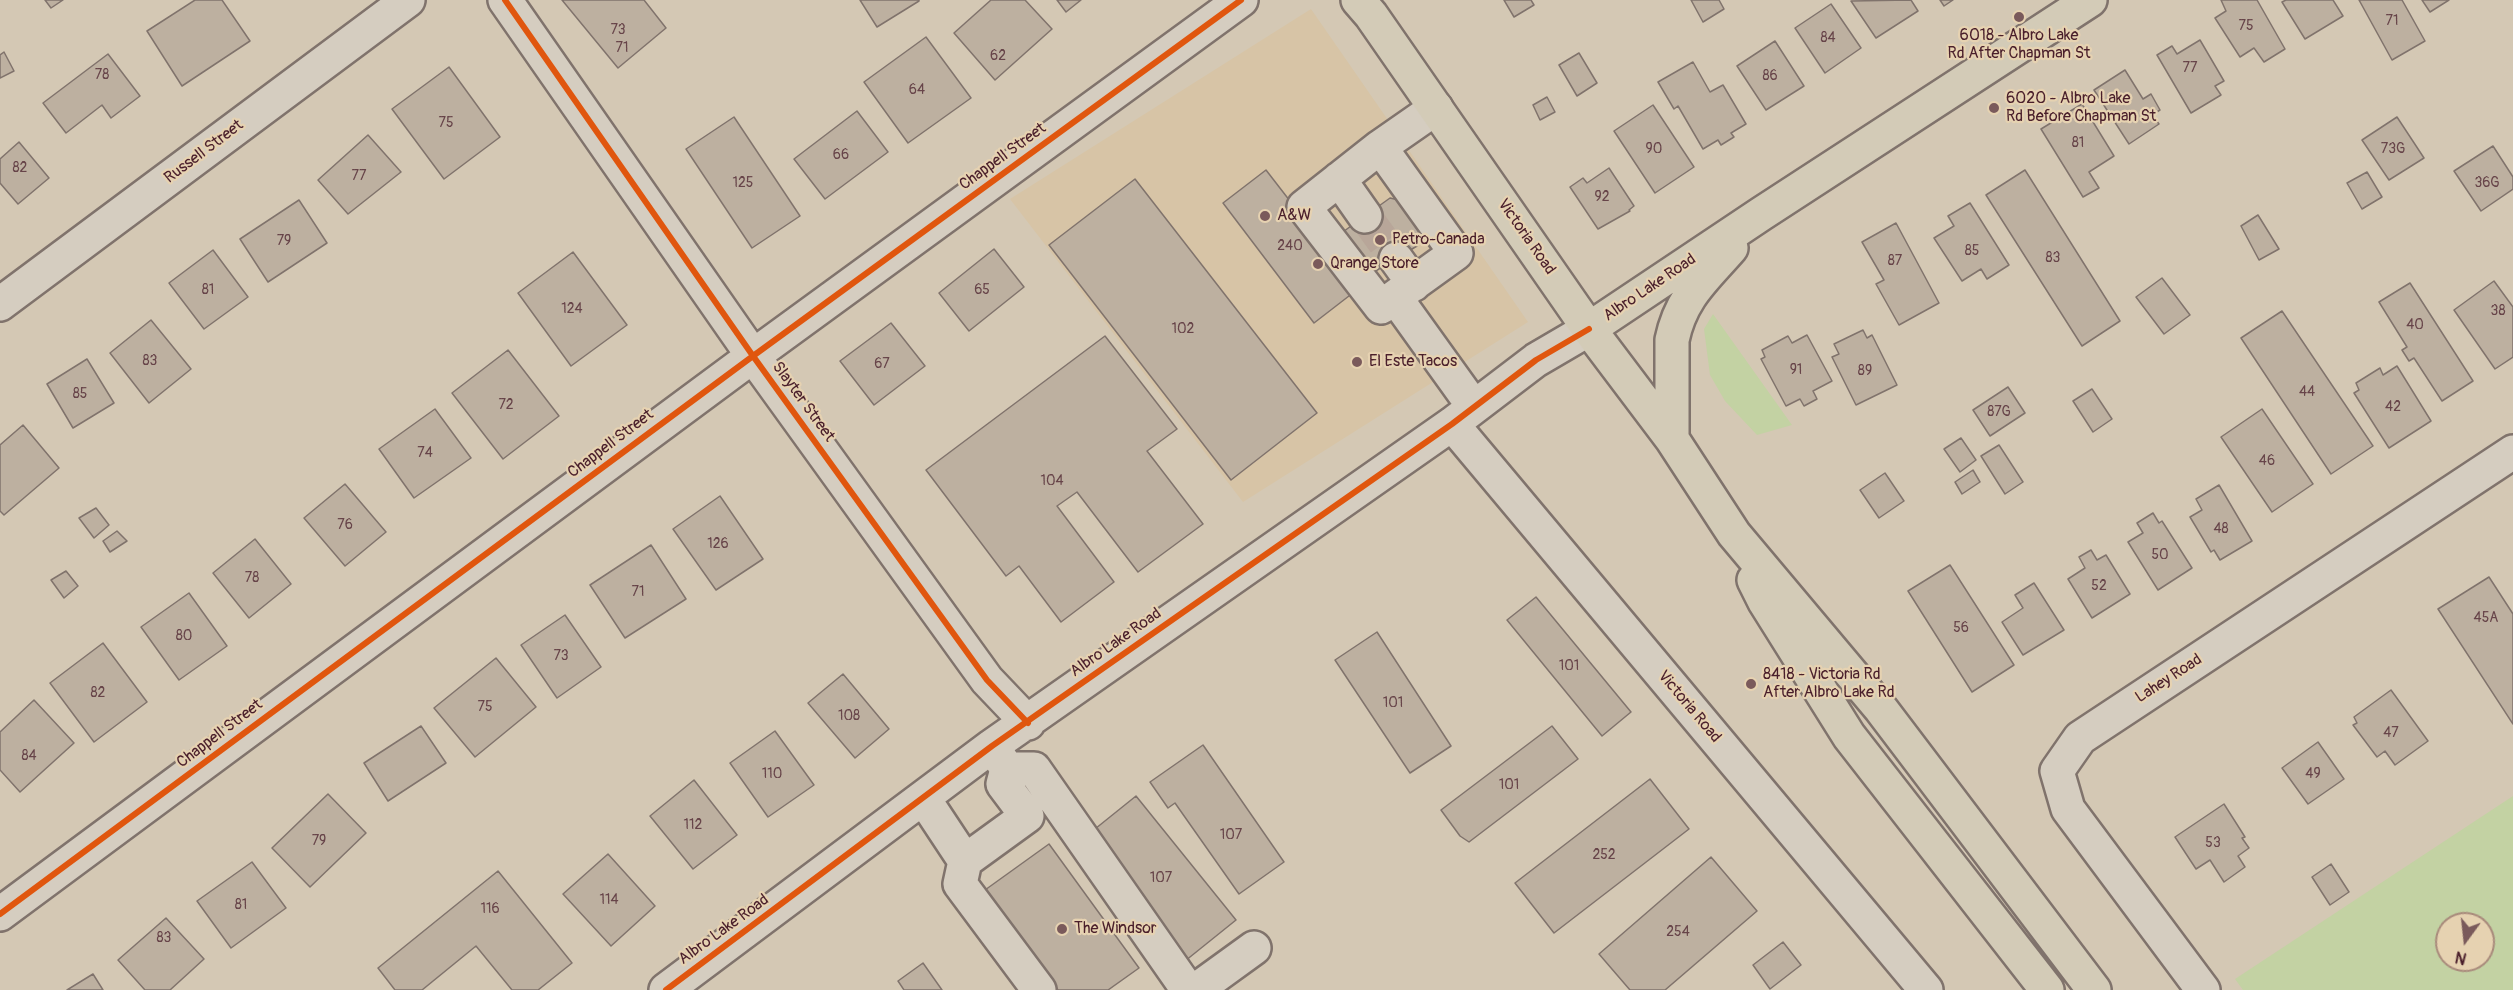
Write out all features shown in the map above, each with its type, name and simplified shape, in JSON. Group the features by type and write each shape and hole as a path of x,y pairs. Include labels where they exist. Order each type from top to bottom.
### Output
{"main road":[{"name":"Victoria Road","path":"1358,0 1590,329 1672,440 1734,534 1881,709 2094,990"},
{"name":"Albro Lake Road","path":"1590,329 1761,214 2090,0"},
{"path":"1672,440 1672,340 1675,326 1686,300 1761,214"},
{"name":"Victoria Road","path":"1734,534 1764,602 1849,736 2047,990"}],"street":[{"name":"Russell Street","path":"0,304 408,0"},
{"name":"Slayter Street","path":"505,0 753,356 987,680 1028,723"},
{"name":"Chappell Street","path":"0,914 753,356 1241,0"},
{"path":"1380,147 1456,253 1402,280 1381,307 1304,207 1380,147 1436,108"},
{"path":"1339,179 1365,216"},
{"name":"Victoria Road","path":"1402,280 1463,416 1926,990"},
{"name":"Albro Lake Road","path":"666,990 924,799 1000,758 1028,723 1463,416 1536,360 1590,329"},
{"name":"Lahey Road","path":"2203,990 2068,809 2057,771 2080,738 2513,452"},
{"path":"964,861 1027,816 1003,784 1000,758 1034,769 1188,990"},
{"path":"924,799 964,861 960,884 1039,990"},
{"path":"1196,990 1254,948"}],"shaded area":[{"path":"1311,9 1528,322 1243,502 1010,199"}],"green space":[{"path":"1713,314 1792,425 1757,435 1725,401 1710,375 1704,329"},
{"path":"2513,796 2513,990 2243,990 2235,979"}],"building":[{"path":"45,0 63,0 51,8"},
{"path":"195,0 222,0 250,41 182,86 147,31"},
{"path":"562,0 644,0 666,28 618,68"},
{"path":"860,0 919,0 919,1 877,27"},
{"path":"991,0 1025,0 1052,29 995,80 954,33"},
{"path":"1057,0 1081,0 1066,12"},
{"path":"1504,0 1531,0 1534,5 1514,17"},
{"path":"1691,0 1719,0 1724,9 1703,22"},
{"path":"1911,0 1918,11 1876,38 1851,1"},
{"path":"1940,0 1953,0 1944,6"},
{"path":"2221,0 2257,0 2285,49 2264,62 2254,48 2240,57 2215,18 2226,11"},
{"path":"2286,0 2333,0 2343,16 2305,39 2282,2"},
{"path":"2359,0 2402,0 2425,41 2392,60"},
{"path":"2422,0 2449,0 2430,12"},
{"path":"1831,4 1861,48 1825,73 1795,28"},
{"path":"926,37 971,98 908,143 864,82"},
{"path":"2200,40 2224,81 2215,86 2221,95 2191,113 2157,55 2172,46 2177,54"},
{"path":"1775,41 1804,86 1766,110 1737,66"},
{"path":"4,52 14,71 0,78 0,55"},
{"path":"1579,53 1597,83 1577,96 1559,65"},
{"path":"108,54 140,96 111,118 102,105 66,133 43,103"},
{"path":"1693,62 1710,92 1723,85 1746,124 1731,133 1734,137 1721,145 1718,140 1703,149 1678,106 1674,109 1658,82"},
{"path":"449,67 500,137 444,179 392,109"},
{"path":"2125,70 2143,99 2151,94 2160,110 2152,115 2159,124 2129,144 2094,90"},
{"path":"1547,97 1555,112 1540,120 1533,105"},
{"path":"2082,104 2114,156 2089,172 2099,188 2083,197 2041,129"},
{"path":"1653,105 1694,167 1655,193 1614,131"},
{"path":"857,111 888,152 825,199 794,159"},
{"path":"734,117 800,216 752,248 686,149"},
{"path":"2397,117 2424,158 2389,180 2362,140"},
{"path":"368,135 401,172 348,214 318,180"},
{"path":"19,142 49,178 18,204 0,183 0,159"},
{"path":"2493,146 2513,177 2513,189 2481,211 2454,171"},
{"path":"1609,168 1634,206 1630,211 1598,229 1570,187 1583,178 1587,183"},
{"path":"1266,170 1358,289 1314,323 1223,203"},
{"path":"2025,170 2120,321 2082,346 1986,195"},
{"path":"2367,172 2382,197 2362,209 2347,183"},
{"path":"1135,179 1317,413 1231,480 1049,245"},
{"name":"Petro-Canada","path":"1390,198 1407,202 1425,229 1417,246 1369,275 1340,234"},
{"path":"299,200 327,243 268,282 240,239"},
{"path":"1970,203 2009,265 1987,279 1981,269 1962,281 1934,238 1954,226 1948,216"},
{"path":"2258,215 2279,249 2259,260 2241,226"},
{"path":"1896,223 1939,303 1899,325 1876,284 1884,280 1862,242"},
{"path":"994,249 1024,287 969,331 939,293"},
{"path":"213,250 248,297 204,329 169,283"},
{"path":"573,252 627,325 571,366 518,293"},
{"path":"2162,278 2190,315 2164,334 2136,297"},
{"path":"2494,281 2513,307 2513,357 2495,369 2454,310"},
{"path":"2410,283 2473,381 2442,401 2414,358 2409,361 2402,350 2407,347 2379,302"},
{"path":"2282,311 2373,446 2331,474 2241,338"},
{"path":"151,320 191,369 149,403 110,353"},
{"path":"891,323 925,366 874,405 840,361"},
{"path":"1863,330 1867,338 1872,335 1897,385 1856,405 1832,357 1839,354 1834,344"},
{"path":"1807,335 1832,381 1813,391 1817,399 1804,406 1800,399 1786,406 1761,359 1765,357 1762,350 1788,336 1792,343"},
{"path":"1105,336 1177,429 1147,451 1203,524 1138,572 1077,492 1057,506 1114,582 1061,622 1019,566 1006,576 926,470"},
{"path":"508,350 559,416 503,459 452,393"},
{"path":"87,359 114,403 73,428 47,384"},
{"path":"2397,366 2431,421 2389,448 2354,393 2359,390 2356,383 2380,368 2383,375"},
{"path":"2008,387 2025,413 1990,436 1973,410"},
{"path":"2092,389 2112,419 2093,432 2073,401"},
{"path":"435,409 471,458 414,498 379,449"},
{"path":"2262,409 2313,484 2272,512 2221,437"},
{"path":"23,425 59,468 4,515 0,511 0,445"},
{"path":"1961,438 1976,460 1960,472 1944,449"},
{"path":"1999,445 2023,482 2005,494 1981,456"},
{"path":"1973,470 1980,482 1962,494 1955,482"},
{"path":"1885,473 1904,501 1879,518 1860,490"},
{"path":"345,484 386,532 345,566 304,518"},
{"path":"2219,485 2252,541 2220,560 2214,550 2211,552 2190,517 2202,510 2196,499"},
{"path":"720,496 763,559 716,590 673,529"},
{"path":"96,508 109,525 94,538 79,518"},
{"path":"2153,513 2159,523 2162,521 2192,568 2158,590 2128,542 2143,533 2137,523"},
{"path":"117,531 127,541 110,552 103,541"},
{"path":"255,539 291,584 249,618 213,573"},
{"path":"651,545 686,599 625,638 590,585"},
{"path":"2091,550 2097,560 2106,555 2130,594 2092,618 2068,579 2085,568 2079,557"},
{"path":"1950,565 2014,665 1972,692 1908,591"},
{"path":"66,571 78,586 64,598 51,580"},
{"path":"2489,577 2513,614 2513,724 2438,609"},
{"path":"2034,583 2064,630 2023,655 2002,622 2023,608 2015,595"},
{"path":"189,593 227,646 179,680 141,627"},
{"path":"1536,597 1631,712 1602,736 1507,620"},
{"path":"565,615 601,667 557,698 521,645"},
{"path":"1377,632 1451,746 1410,773 1335,660"},
{"path":"103,643 147,702 94,742 50,683"},
{"path":"496,658 536,707 475,757 434,708"},
{"path":"843,674 889,729 855,758 808,703"},
{"path":"2391,690 2428,741 2395,765 2385,751 2377,757 2353,725 2357,723 2354,717"},
{"path":"34,700 74,743 20,792 0,770 0,732"},
{"path":"421,726 446,763 388,801 364,763"},
{"path":"1552,726 1578,759 1469,842 1460,836 1441,810"},
{"path":"775,731 814,785 768,817 730,763"},
{"path":"2318,742 2344,779 2308,804 2282,768"},
{"path":"1203,745 1284,862 1239,894 1175,803 1168,808 1150,782"},
{"path":"1650,779 1689,829 1554,933 1515,883"},
{"path":"694,780 737,835 693,869 650,816"},
{"path":"328,794 366,833 310,887 272,848"},
{"path":"1136,796 1236,920 1185,961 1085,837"},
{"path":"2224,804 2245,837 2242,838 2249,848 2238,856 2245,867 2224,882 2210,860 2196,869 2175,837"},
{"name":"The Windsor","path":"1049,844 1139,968 1108,990 1058,990 985,890"},
{"path":"608,854 655,906 611,946 563,894"},
{"path":"1711,857 1757,911 1665,990 1630,990 1599,954"},
{"path":"252,862 286,908 231,948 197,901"},
{"path":"2331,864 2349,892 2330,905 2312,877"},
{"path":"498,871 572,963 538,990 512,990 476,946 422,990 395,990 378,968"},
{"path":"166,918 204,959 170,990 145,990 118,960"},
{"path":"1783,942 1801,965 1770,989 1753,965"},
{"path":"923,963 942,990 904,990 898,981"},
{"path":"93,974 103,990 67,990"}],"tunnel":[{"path":"1365,216 1396,259"}],"cycle path":[{"path":"505,0 753,356 987,680 1028,723"},
{"path":"0,914 753,356 1241,0"},
{"path":"666,990 992,746 1452,424 1536,360 1589,329"}],"place":[{"name":"6018 - Albro Lake Rd After Chapman St","path":"2019,17"},
{"name":"6020 - Albro Lake Rd Before Chapman St","path":"1994,108"},
{"name":"A&W","path":"1265,216"},
{"name":"Petro-Canada","path":"1380,240"},
{"name":"Qrange Store","path":"1318,264"},
{"name":"El Este Tacos","path":"1357,362"},
{"name":"8418 - Victoria Rd After Albro Lake Rd","path":"1751,684"},
{"name":"The Windsor","path":"1062,929"}]}
